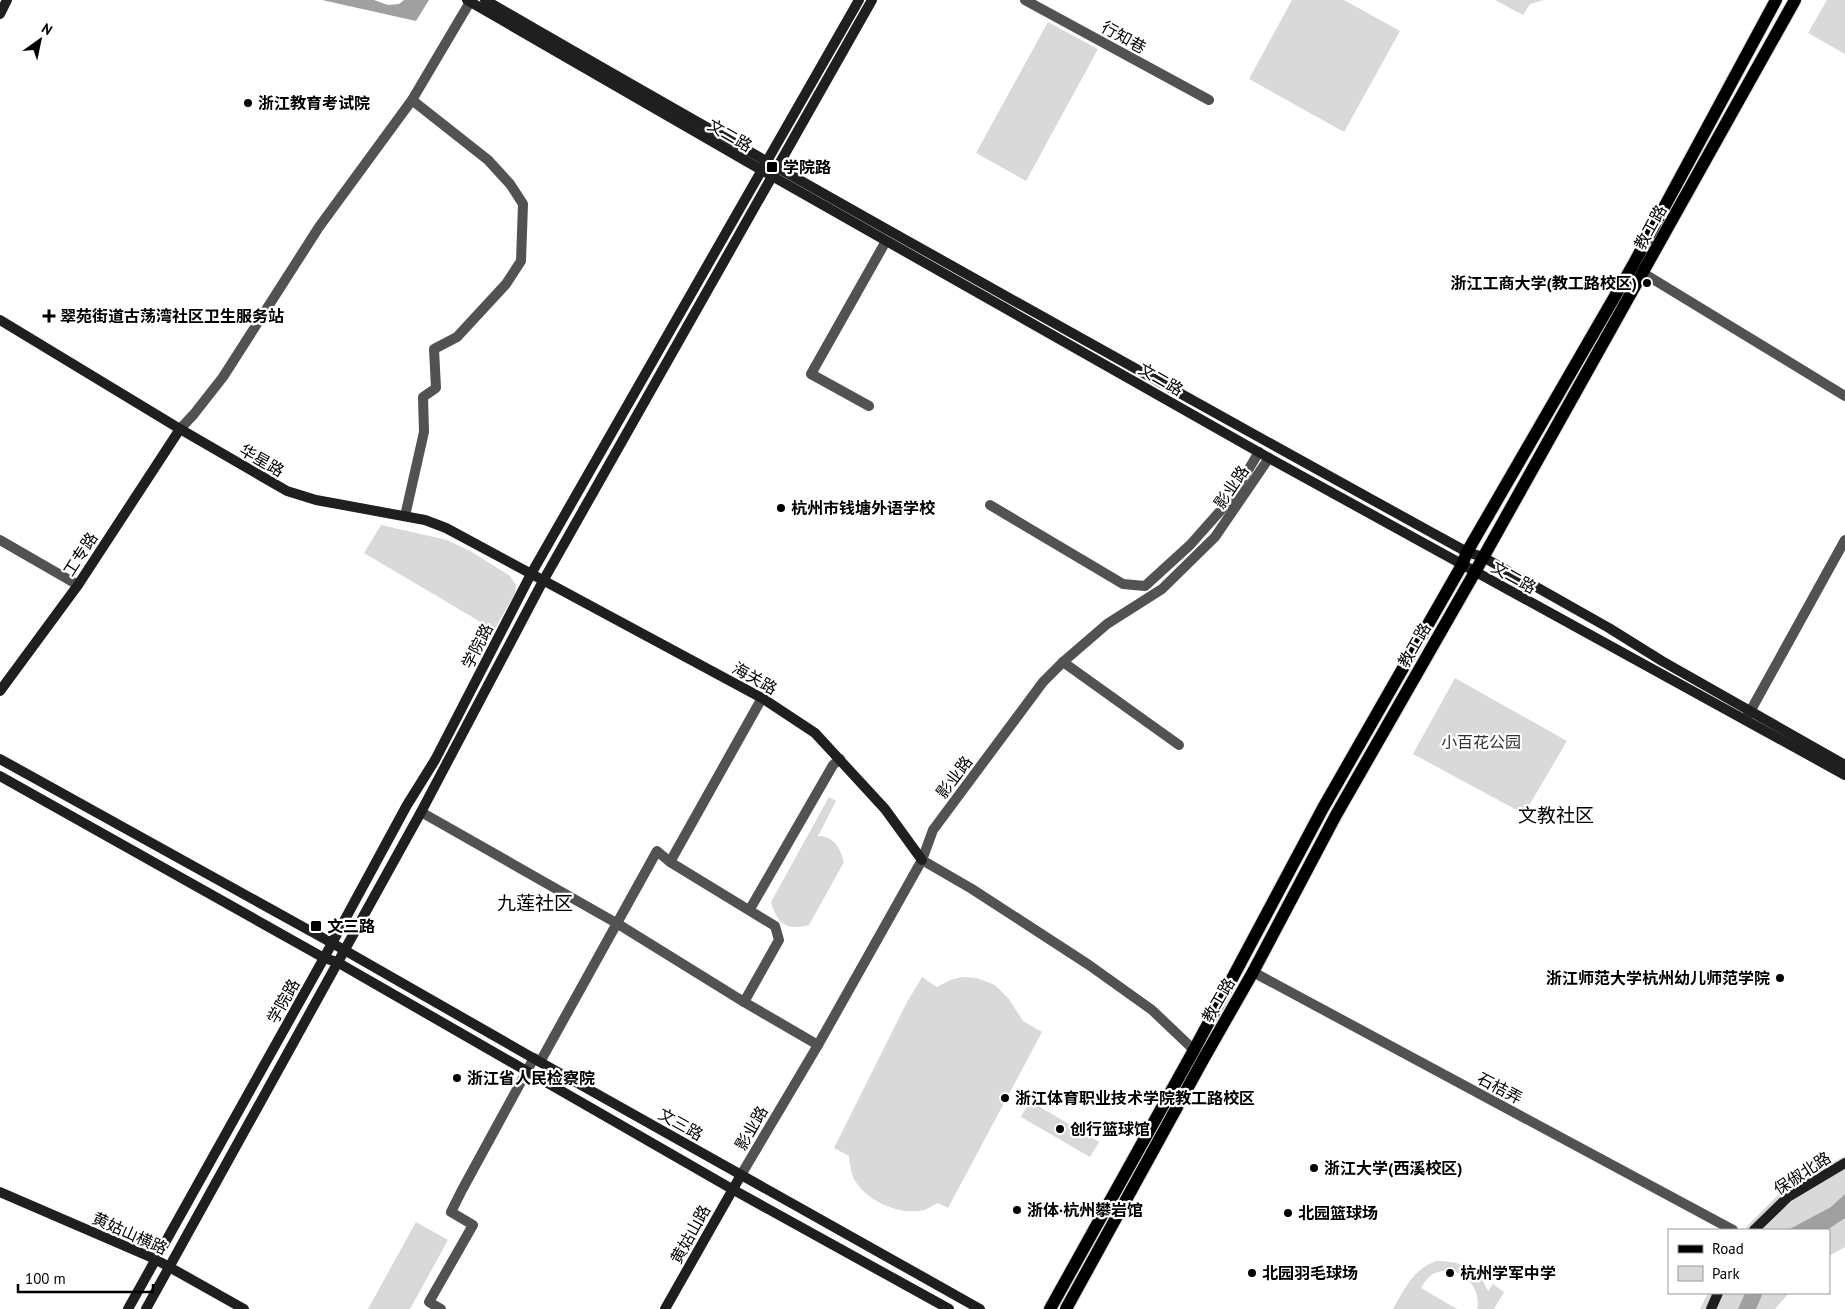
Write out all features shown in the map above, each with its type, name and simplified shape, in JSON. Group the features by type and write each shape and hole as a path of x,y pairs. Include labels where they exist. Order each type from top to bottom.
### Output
{"main road":[{"path":"0,14 7,0"},
{"name":"文二路","path":"485,0 763,166"},
{"name":"学院路","path":"128,1309 324,958 406,805 436,760 531,574 859,0"},
{"name":"学院路","path":"146,1309 421,812 543,582 872,0"},
{"name":"教工路","path":"1050,1309 1194,1050 1323,808 1462,564 1467,552 1633,265 1776,0"},
{"name":"教工路","path":"1066,1309 1199,1066 1253,972 1336,815 1475,572 1796,0"},
{"name":"文二路","path":"468,1 763,166 1467,552 1483,557 1609,628 1845,775"},
{"name":"文二路","path":"774,172 886,241 1269,458 1475,572 1845,765"},
{"name":"华星路","path":"0,320 180,429 287,491 316,500 425,520 446,528 531,574"},
{"name":"工专路","path":"0,691 78,585 180,429"},
{"name":"海关路","path":"531,574 762,698 814,733 885,809 922,860"},
{"name":"文三路","path":"0,759 332,943 980,1309"},
{"name":"文三路","path":"0,776 324,958 337,962 732,1189 949,1309"},
{"name":"保俶北路","path":"1755,1229 1788,1197 1845,1163"},
{"name":"黄姑山路","path":"665,1309 741,1175"},
{"name":"黄姑山横路","path":"0,1192 155,1259 244,1309"},
{"path":"1711,1309 1718,1294"}],"street":[{"name":"行知巷","path":"1025,0 1209,100"},
{"path":"180,429 223,377 318,227 412,100 468,1"},
{"path":"405,516 424,432 423,397 436,388 434,349 457,337 506,284 521,261 522,230 522,204 510,184 488,160 412,100"},
{"path":"869,406 811,374 886,241"},
{"path":"1643,273 1845,396"},
{"path":"990,505 1123,584 1145,586 1190,545 1230,500 1259,452"},
{"name":"影业路","path":"741,1175 818,1045 922,860 932,830 1044,682 1063,662 1106,624 1162,589 1215,538 1269,458"},
{"path":"0,540 78,585"},
{"path":"1748,716 1845,540"},
{"path":"1063,662 1179,745"},
{"path":"670,862 762,698"},
{"path":"750,909 833,765 840,759"},
{"path":"421,812 618,924 744,1002 818,1045"},
{"path":"441,1309 429,1302 473,1224 451,1212 527,1071 537,1060 618,924 657,851 670,862 750,909 775,926 779,940 744,1002"},
{"path":"922,860 972,889 1089,965 1152,1010 1194,1050"},
{"name":"石桔弄","path":"1253,972 1731,1229"}],"green space":[{"path":"1292,0 1344,0 1400,31 1344,132 1249,79"},
{"path":"1495,0 1544,0 1530,4 1523,15"},
{"path":"1827,0 1845,0 1845,54 1808,33"},
{"path":"1048,22 1098,49 1026,181 976,153"},
{"path":"381,525 447,540 472,552 510,576 516,585 515,594 494,630 364,553"},
{"name":"小百花公园","path":"1455,678 1567,741 1524,814 1413,754"},
{"path":"829,797 836,801 818,836 828,838 836,844 844,862 809,925 801,927 789,926 780,921 776,916 771,902"},
{"path":"922,977 937,987 950,980 962,977 977,978 995,985 1009,999 1023,1021 1042,1032 948,1208 938,1203 924,1210 905,1211 884,1205 859,1187 851,1171 849,1156 834,1148 906,1004"},
{"name":"创行篮球馆","path":"1030,1101 1099,1142 1090,1157 1021,1117"},
{"path":"1845,1156 1845,1247 1830,1255 1830,1229 1746,1229 1786,1187"},
{"path":"416,1222 448,1240 410,1309 368,1309"},
{"path":"1436,1261 1453,1262 1467,1267 1479,1277 1488,1291 1493,1284 1504,1292 1494,1309 1477,1309 1478,1301 1473,1286 1462,1275 1446,1271 1433,1274 1421,1288 1457,1309 1393,1309 1415,1275 1421,1269"},
{"path":"1708,1294 1788,1294 1775,1309 1700,1309"}],"shaded area":[{"path":"322,0 374,0 388,5 399,4 404,0 429,0 416,21"},
{"path":"1845,1194 1845,1218 1828,1229 1790,1229 1831,1207"},
{"path":"1745,1294 1763,1294 1756,1309 1738,1309"}],"place":[{"name":"浙江教育考试院","path":"248,103"},
{"name":"学院路","path":"772,167"},
{"name":"浙江工商大学(教工路校区)","path":"1647,283"},
{"name":"翠苑街道古荡湾社区卫生服务站","path":"49,316"},
{"name":"杭州市钱塘外语学校","path":"781,508"},
{"name":"文三路","path":"316,926"},
{"name":"浙江师范大学杭州幼儿师范学院","path":"1780,978"},
{"name":"浙江省人民检察院","path":"457,1078"},
{"name":"浙江体育职业技术学院教工路校区","path":"1005,1098"},
{"name":"创行篮球馆","path":"1060,1129"},
{"name":"浙江大学(西溪校区)","path":"1314,1168"},
{"name":"浙体·杭州攀岩馆","path":"1017,1210"},
{"name":"北园篮球场","path":"1288,1213"},
{"name":"北园羽毛球场","path":"1252,1273"},
{"name":"杭州学军中学","path":"1450,1273"}],"district":[{"name":"文教社区","path":"1556,815"},
{"name":"九莲社区","path":"535,903"}]}
